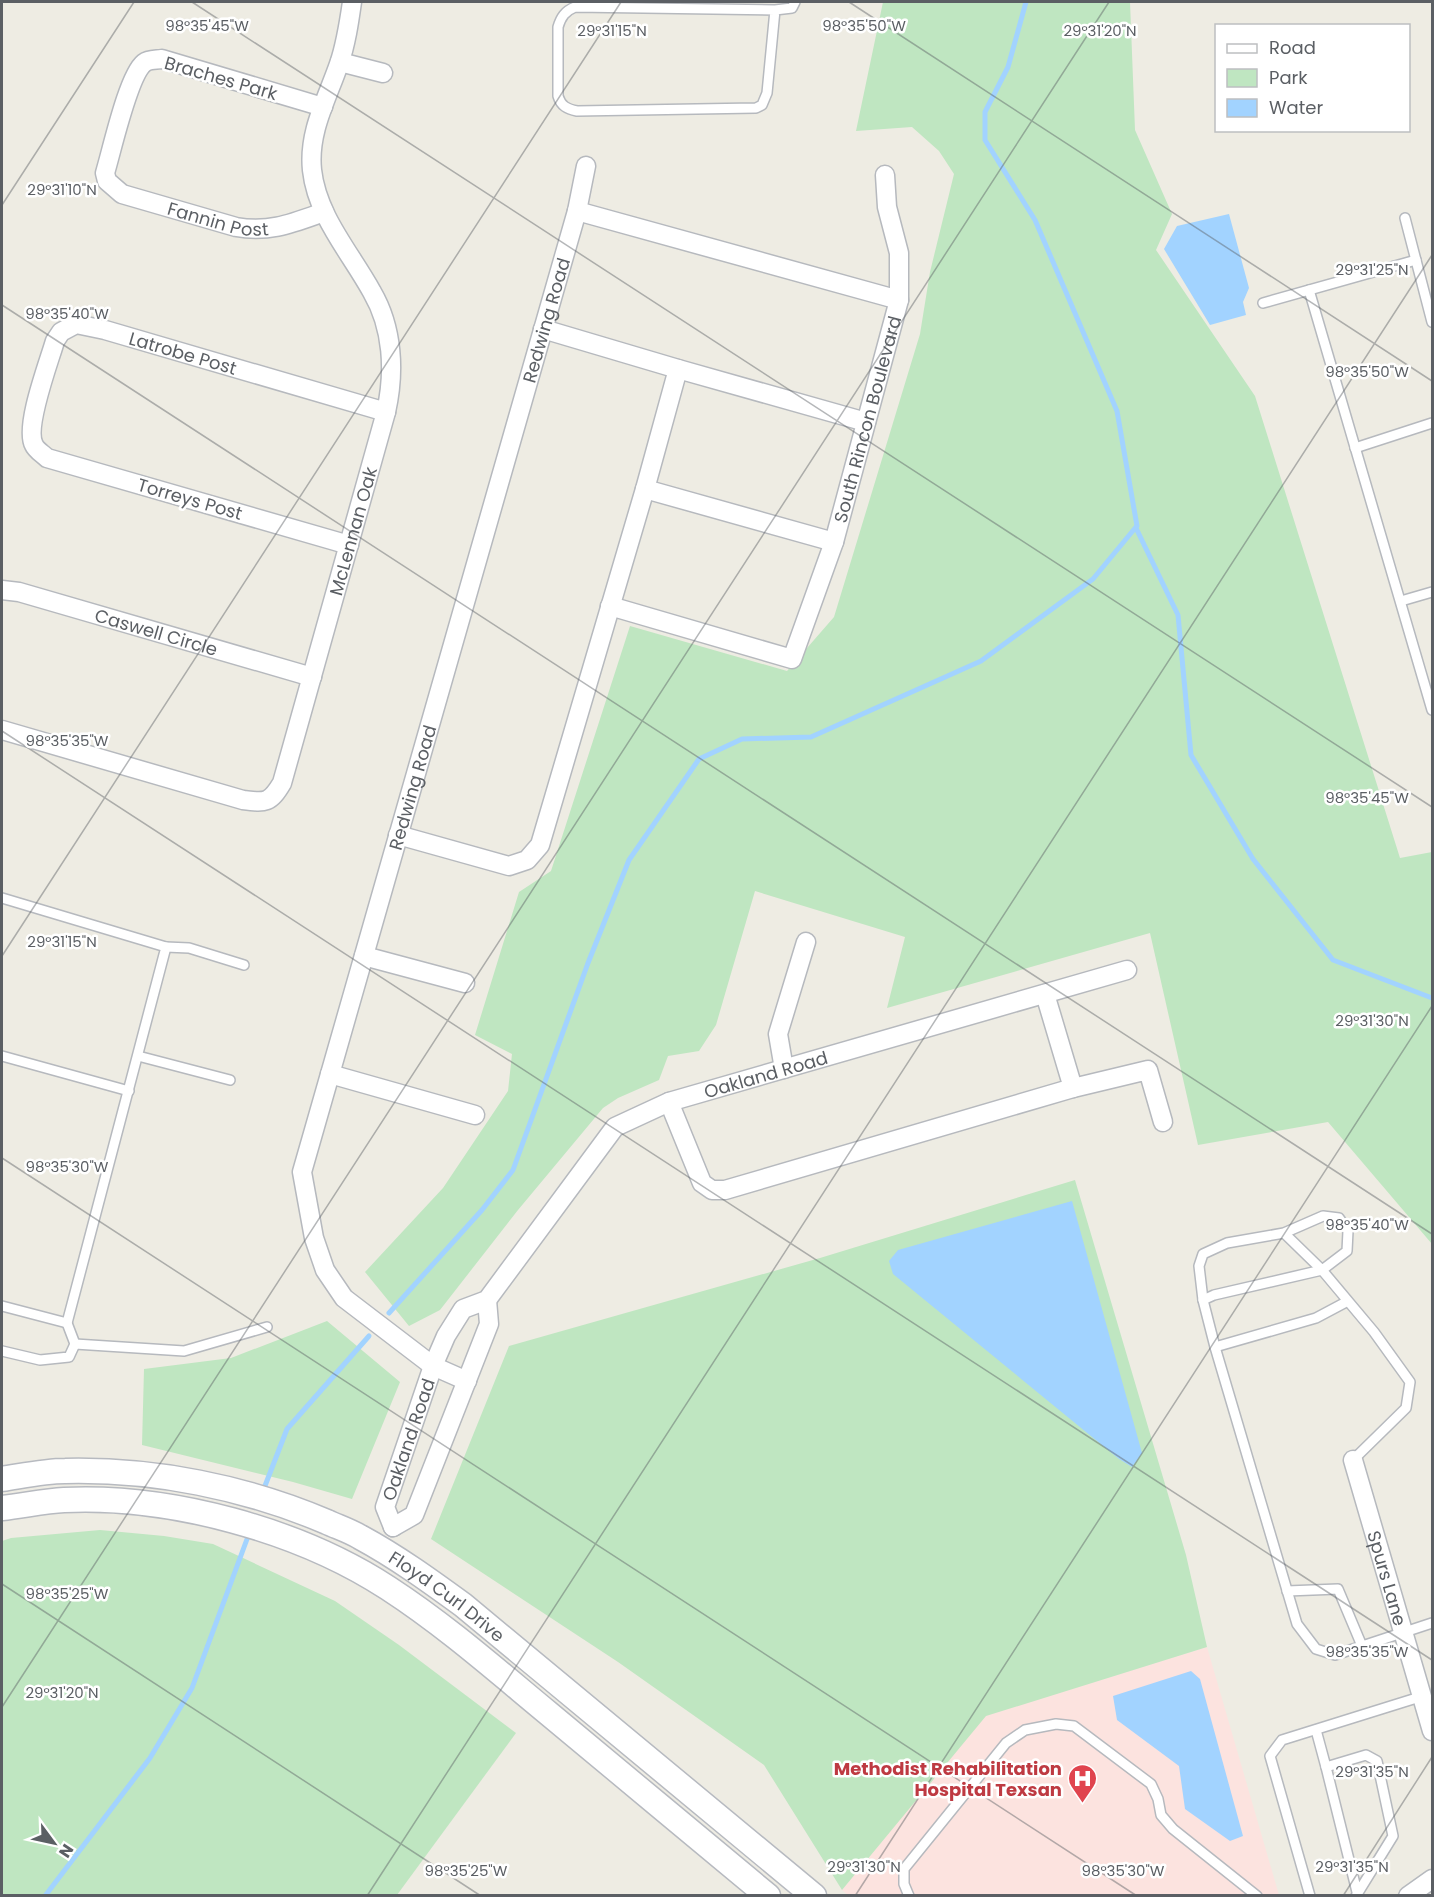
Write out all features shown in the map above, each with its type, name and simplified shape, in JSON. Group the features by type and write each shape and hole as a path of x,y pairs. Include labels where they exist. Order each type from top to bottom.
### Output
{"street":[{"name":"McLennan Oak","path":"2,730 243,800 262,802 275,795 282,783 386,412 392,372 390,344 382,315 374,294 334,232 324,212 315,185 311,149 316,124 340,62 352,2"},
{"name":"Braches Park","path":"114,187 107,181 105,173 124,105 137,72 148,60 162,59 323,107"},
{"path":"340,62 383,73"},
{"name":"Redwing Road","path":"467,1381 433,1366 344,1298 325,1270 314,1238 302,1172 577,211 586,166"},
{"name":"South Rincon Boulevard","path":"610,606 792,659 834,542 899,300 899,253 887,207 885,175"},
{"name":"Fannin Post","path":"114,187 122,194 133,198 253,230 286,225 324,212"},
{"path":"577,211 899,300"},
{"name":"Latrobe Post","path":"34,447 32,440 34,413 55,341 61,332 76,324 105,330 386,412"},
{"path":"543,329 866,422"},
{"path":"398,835 509,866 527,860 540,845 678,369"},
{"name":"Torreys Post","path":"34,447 47,458 349,544"},
{"path":"645,489 834,542"},
{"name":"Caswell Circle","path":"2,590 19,592 312,677"},
{"path":"784,1069 778,1034 806,942"},
{"path":"364,956 465,983"},
{"name":"Oakland Road","path":"487,1300 489,1324 414,1515 393,1527 385,1507 433,1366 446,1336 463,1309 487,1300 615,1127 669,1102 1127,970"},
{"path":"1045,994 1073,1088"},
{"path":"669,1102 702,1183 712,1190 725,1190 1073,1088 1148,1070 1163,1122"},
{"path":"330,1074 475,1114"},
{"name":"Spurs Lane","path":"1353,1460 1432,1731"},
{"name":"Floyd Curl Drive","path":"2,1479 62,1471 108,1471 163,1476 230,1489 292,1507 359,1536 404,1562 464,1605 814,1896"},
{"name":"Floyd Curl Drive","path":"2,1508 64,1500 159,1506 223,1518 281,1535 345,1563 387,1587 445,1628 768,1896"},
{"path":"372,1579 393,1527"},
{"path":"1408,1896 1432,1879"}],"lane":[{"path":"775,10 767,93 762,105 756,108 577,111 566,109 560,102 558,96 558,27 568,10 575,7 775,10 792,9 795,2"},
{"path":"1405,218 1432,322"},
{"path":"1263,303 1416,260"},
{"path":"1309,290 1432,710"},
{"path":"1355,448 1432,423"},
{"path":"1401,601 1432,592"},
{"path":"2,898 166,947 189,948 244,965"},
{"path":"2,1351 40,1360 69,1357 75,1344 67,1323 166,947"},
{"path":"2,1056 129,1091"},
{"path":"138,1056 230,1080"},
{"path":"1203,1300 1214,1295 1322,1270 1347,1251 1348,1231 1340,1218 1323,1216 1284,1233 1227,1243 1203,1254 1199,1266 1203,1300 1296,1624 1316,1649 1335,1655 1432,1623"},
{"path":"1284,1233 1322,1270 1374,1332 1410,1382 1406,1408 1353,1460"},
{"path":"1215,1347 1316,1318 1348,1301"},
{"path":"2,1306 67,1323"},
{"path":"75,1344 184,1351 267,1327"},
{"path":"1287,1592 1338,1589 1362,1646"},
{"path":"1310,1896 1270,1756 1282,1740 1423,1696"},
{"path":"909,1896 904,1884 904,1869 1006,1743 1025,1730 1056,1724 1074,1726 1151,1784 1158,1799 1161,1815 1173,1829 1257,1896"},
{"path":"1316,1731 1357,1894"},
{"path":"1326,1767 1366,1755 1377,1761 1393,1836 1357,1894"}],"shaded area":[{"name":"Methodist Rehabilitation Hospital Texsan","path":"1207,1647 1279,1895 849,1896 842,1890 985,1716"}],"green space":[{"path":"883,2 1130,2 1135,130 1172,214 1156,250 1255,396 1400,858 1432,852 1432,1244 1328,1122 1198,1145 1150,933 887,1008 905,937 755,891 716,1025 699,1051 668,1056 659,1080 618,1098 603,1108 518,1210 440,1310 409,1326 365,1272 443,1188 508,1091 512,1054 475,1035 519,892 551,871 630,626 787,671 834,617 920,334 930,272 954,174 939,151 912,127 856,131"},
{"path":"1075,1180 1186,1555 1207,1647 986,1716 842,1890 764,1765 618,1662 431,1539 509,1346 820,1258"},
{"path":"327,1321 400,1382 352,1499 142,1445 144,1369 231,1358"},
{"path":"100,1530 164,1536 213,1544 335,1601 399,1645 516,1733 397,1895 2,1895 2,1541 11,1538"}],"water":[{"path":"1229,214 1249,288 1243,302 1246,315 1210,325 1164,249 1177,226"},
{"path":"1072,1201 1142,1453 1132,1467 1119,1459 893,1274 889,1261 898,1250"},
{"path":"1191,1671 1200,1679 1243,1836 1230,1841 1185,1809 1179,1766 1117,1720 1113,1696"}],"waterway":[{"path":"1026,2 1008,67 985,112 985,140 1035,220 1117,411 1136,528 1178,615 1191,755 1253,859 1333,960 1432,998"},
{"path":"389,1313 482,1210 513,1170 588,963 629,860 699,759 742,739 811,737 981,661 1093,579 1136,527"},
{"path":"263,1491 287,1429 369,1336"},
{"path":"45,1896 150,1758 192,1688 250,1531"}],"place":[{"name":"Methodist Rehabilitation Hospital Texsan","path":"1083,1804"}]}
